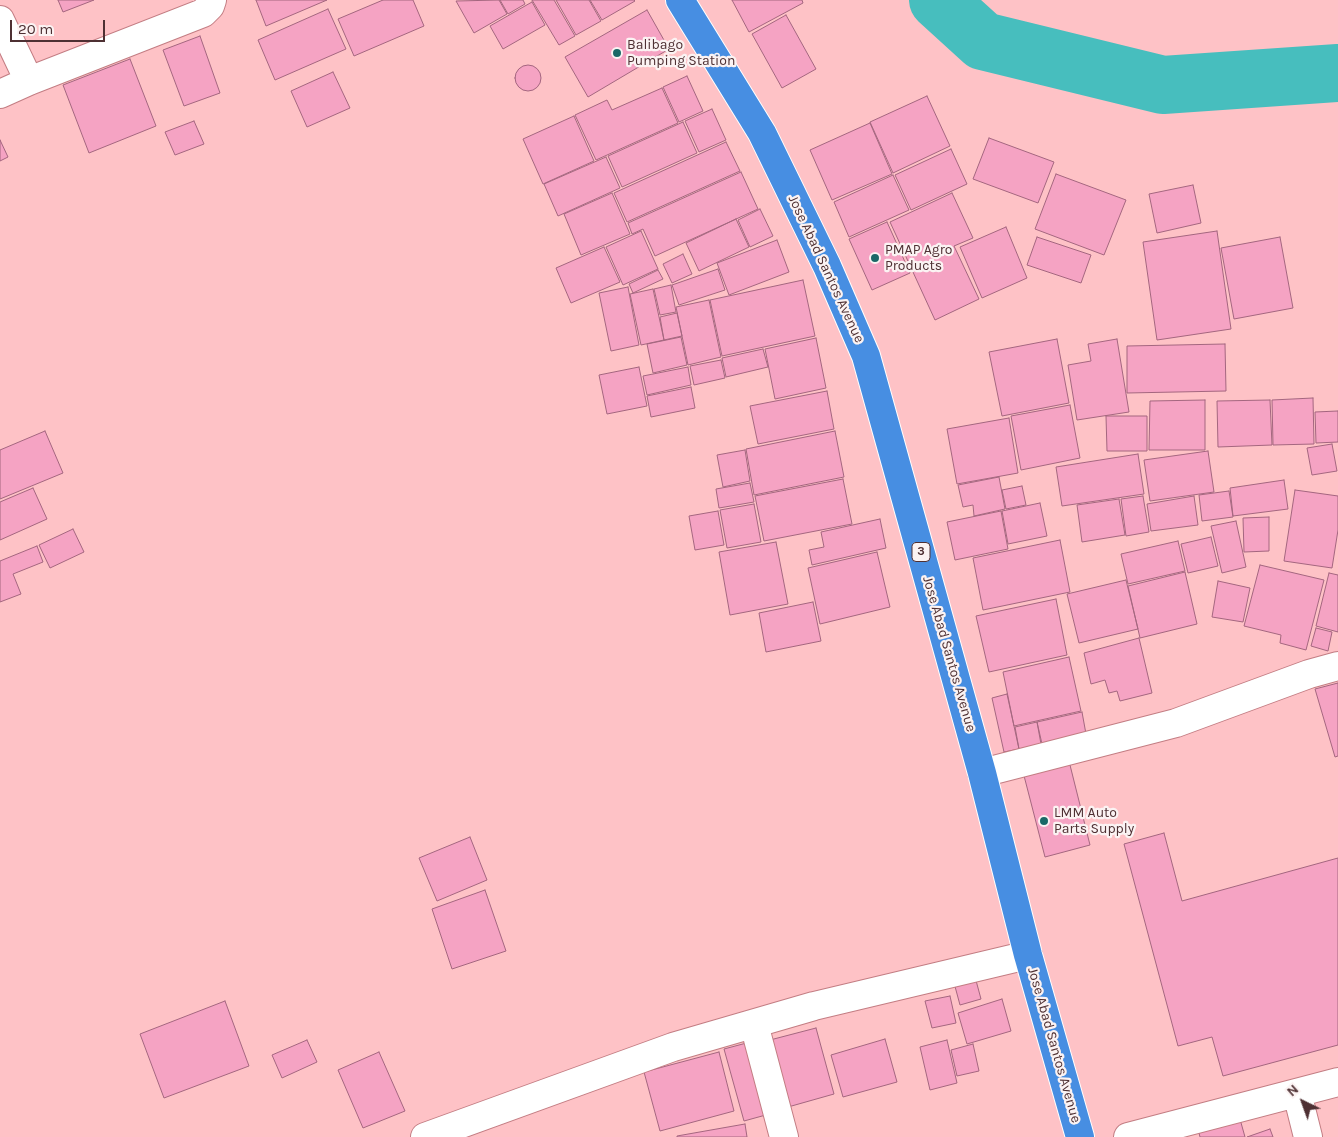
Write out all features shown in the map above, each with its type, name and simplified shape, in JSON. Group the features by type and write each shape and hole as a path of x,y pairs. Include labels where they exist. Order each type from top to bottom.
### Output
{"highway":[{"name":"Jose Abad Santos Avenue","path":"680,0 762,133 827,266 866,356 982,773 1028,955 1080,1137"}],"street":[{"path":"0,94 203,13 210,6 212,0"},
{"path":"0,20 29,81"},
{"path":"982,773 1176,723 1310,674 1338,666"},
{"path":"426,1137 673,1047 814,1006 1028,955"},
{"path":"754,1024 784,1137"},
{"path":"1128,1137 1338,1082"},
{"path":"1297,1092 1308,1137"}],"building":[{"path":"58,0 94,0 63,12"},
{"path":"256,0 327,0 266,26"},
{"path":"383,0 413,0 424,26 354,56 338,19"},
{"path":"499,0 507,14 474,33 456,1"},
{"path":"500,0 523,0 525,4 508,14"},
{"path":"532,0 554,0 575,36 559,45"},
{"path":"556,0 589,0 601,21 576,35"},
{"path":"590,0 634,0 635,1 602,20"},
{"path":"732,0 802,0 803,3 749,32"},
{"path":"532,2 545,25 503,49 490,26"},
{"path":"328,9 346,49 275,80 258,40"},
{"name":"Balibago Pumping Station","path":"647,10 669,49 588,97 565,57"},
{"path":"786,15 816,69 782,88 752,34"},
{"path":"200,36 220,93 184,106 163,50"},
{"path":"130,59 156,126 89,153 63,85"},
{"path":"528,65 537,69 541,78 537,87 528,91 519,87 515,78 519,69"},
{"path":"333,72 350,108 307,127 291,91"},
{"path":"687,76 703,111 679,122 663,87"},
{"path":"662,88 678,123 596,160 575,115 607,100 612,110"},
{"path":"927,96 950,146 893,173 870,122"},
{"path":"712,109 726,140 699,152 685,121"},
{"path":"574,116 594,161 543,184 523,139"},
{"path":"194,121 204,144 175,155 165,132"},
{"path":"683,122 697,153 622,187 608,156"},
{"path":"870,123 892,174 832,200 810,150"},
{"path":"989,138 1054,162 1038,203 973,179"},
{"path":"0,140 8,157 0,161"},
{"path":"726,142 740,171 627,222 614,193"},
{"path":"951,149 967,184 911,210 895,175"},
{"path":"606,157 620,188 558,216 544,184"},
{"path":"741,172 758,209 655,256 643,229 632,234 628,223"},
{"path":"1056,174 1126,200 1104,255 1035,229"},
{"path":"893,175 909,210 849,237 834,202"},
{"path":"1193,185 1201,223 1157,233 1149,194"},
{"path":"612,193 630,234 581,255 564,214"},
{"path":"952,193 973,238 954,246 979,299 935,320 890,222"},
{"path":"760,209 773,236 750,247 738,220"},
{"path":"736,219 749,247 699,271 686,243"},
{"path":"887,222 910,273 872,290 849,239"},
{"path":"1006,227 1027,278 982,298 960,247"},
{"path":"641,231 658,269 623,285 606,247"},
{"path":"1217,231 1231,329 1157,340 1143,242"},
{"path":"1037,237 1091,255 1081,283 1027,265"},
{"path":"1280,237 1293,308 1234,319 1221,248"},
{"path":"777,240 789,272 729,295 717,263"},
{"path":"604,247 620,282 571,303 556,268"},
{"path":"683,254 692,274 672,283 663,264"},
{"path":"718,269 725,290 679,305 672,285"},
{"path":"658,270 663,279 633,293 629,284"},
{"path":"803,280 815,336 722,356 710,300"},
{"path":"671,285 676,312 660,315 654,289"},
{"path":"628,287 639,345 611,351 599,293"},
{"path":"653,289 664,340 641,345 630,294"},
{"path":"709,300 721,357 688,365 676,307"},
{"path":"677,313 682,336 664,340 660,317"},
{"path":"681,337 687,365 653,373 647,344"},
{"path":"816,338 826,388 775,399 765,349"},
{"path":"1057,339 1069,403 1002,416 989,352"},
{"path":"1117,339 1129,412 1077,420 1068,365 1091,361 1088,344"},
{"path":"1225,344 1226,391 1127,393 1127,346"},
{"path":"763,349 768,367 726,377 722,358"},
{"path":"721,360 725,378 694,385 690,366"},
{"path":"639,367 647,406 607,414 599,375"},
{"path":"688,367 691,385 647,395 643,376"},
{"path":"691,387 695,408 651,417 647,396"},
{"path":"827,391 834,429 758,444 750,406"},
{"path":"1313,398 1314,444 1273,445 1272,400"},
{"path":"1205,400 1205,450 1149,450 1150,401"},
{"path":"1270,400 1272,445 1218,447 1217,401"},
{"path":"1070,405 1080,458 1021,470 1011,416"},
{"path":"1338,411 1338,442 1316,443 1315,412"},
{"path":"1106,416 1147,416 1147,451 1107,451"},
{"path":"1009,418 1018,473 957,484 947,429"},
{"path":"45,431 63,473 0,499 0,450"},
{"path":"835,431 844,477 754,495 746,449"},
{"path":"1332,444 1337,471 1312,475 1307,448"},
{"path":"745,450 750,481 723,487 717,455"},
{"path":"1208,451 1214,492 1150,501 1144,460"},
{"path":"1138,454 1144,494 1062,506 1056,467"},
{"path":"999,477 1005,509 974,516 973,505 963,507 958,485"},
{"path":"843,479 852,524 764,541 755,496"},
{"path":"1284,480 1288,509 1233,516 1230,488"},
{"path":"750,483 754,502 719,508 716,489"},
{"path":"1022,486 1026,505 1006,509 1002,490"},
{"path":"33,488 47,519 0,540 0,502"},
{"path":"1295,490 1338,496 1338,530 1332,568 1284,561"},
{"path":"1229,491 1233,517 1202,521 1199,495"},
{"path":"1143,496 1149,532 1126,536 1121,499"},
{"path":"1194,496 1198,525 1151,531 1147,504"},
{"path":"1119,499 1125,535 1082,542 1077,505"},
{"path":"1040,503 1047,536 1008,544 1002,511"},
{"path":"754,504 761,542 727,548 720,510"},
{"path":"718,511 724,545 695,550 689,516"},
{"path":"1001,511 1008,549 955,560 947,522"},
{"path":"1269,517 1269,551 1244,552 1243,518"},
{"path":"880,519 886,548 812,565 809,550 824,547 821,532"},
{"path":"1236,521 1246,567 1222,573 1211,526"},
{"path":"73,529 84,552 50,568 39,545"},
{"path":"1211,537 1218,566 1188,573 1181,544"},
{"path":"1060,540 1070,592 983,610 973,558"},
{"path":"1178,541 1185,571 1128,584 1121,554"},
{"path":"776,542 788,604 730,615 719,552"},
{"path":"37,546 43,562 13,574 21,594 0,602 0,561"},
{"path":"877,552 890,607 820,624 808,568"},
{"path":"1260,565 1324,580 1306,650 1280,643 1281,635 1244,626"},
{"path":"1185,572 1197,624 1140,638 1128,586"},
{"path":"1329,573 1338,575 1338,632 1316,626"},
{"path":"1126,580 1138,629 1079,643 1067,594"},
{"path":"1218,581 1250,588 1243,622 1212,617"},
{"path":"1056,599 1067,655 989,672 976,616"},
{"path":"813,602 821,641 766,652 759,613"},
{"path":"1316,628 1332,632 1328,651 1311,646"},
{"path":"1139,638 1152,693 1120,701 1117,691 1109,693 1105,680 1091,684 1084,653"},
{"path":"1069,657 1081,711 1014,726 1003,672"},
{"path":"1338,683 1338,756 1335,757 1315,689"},
{"path":"1007,694 1019,749 1004,752 992,698"},
{"path":"1082,712 1086,734 1042,744 1037,722"},
{"path":"1037,722 1041,744 1019,749 1015,727"},
{"path":"1068,757 1090,845 1045,857 1022,768"},
{"path":"1164,833 1182,901 1338,858 1338,1045 1223,1076 1212,1037 1178,1046 1124,844"},
{"path":"470,837 487,880 437,901 419,858"},
{"path":"485,890 506,951 452,969 432,909"},
{"path":"974,973 981,999 960,1005 953,979"},
{"path":"950,996 956,1023 932,1028 925,1001"},
{"path":"1002,999 1011,1031 967,1044 958,1013"},
{"path":"225,1001 249,1066 164,1098 140,1034"},
{"path":"816,1028 834,1094 788,1107 770,1040"},
{"path":"885,1039 897,1082 843,1097 831,1055"},
{"path":"307,1040 317,1062 282,1078 272,1055"},
{"path":"947,1040 957,1083 930,1090 920,1047"},
{"path":"754,1041 773,1113 744,1121 724,1049"},
{"path":"973,1044 979,1071 957,1076 951,1050"},
{"path":"379,1052 405,1111 363,1128 338,1070"},
{"path":"719,1052 734,1111 660,1131 644,1072"},
{"path":"1238,1112 1245,1137 1200,1137 1197,1125"},
{"path":"745,1124 747,1137 677,1137 677,1136"},
{"path":"1270,1129 1273,1137 1247,1137"}],"waterway":[{"path":"938,0 983,41 1163,85 1338,73"}],"place":[{"name":"Balibago Pumping Station","path":"617,53"},
{"name":"PMAP Agro Products","path":"875,258"},
{"name":"LMM Auto Parts Supply","path":"1044,821"}]}
